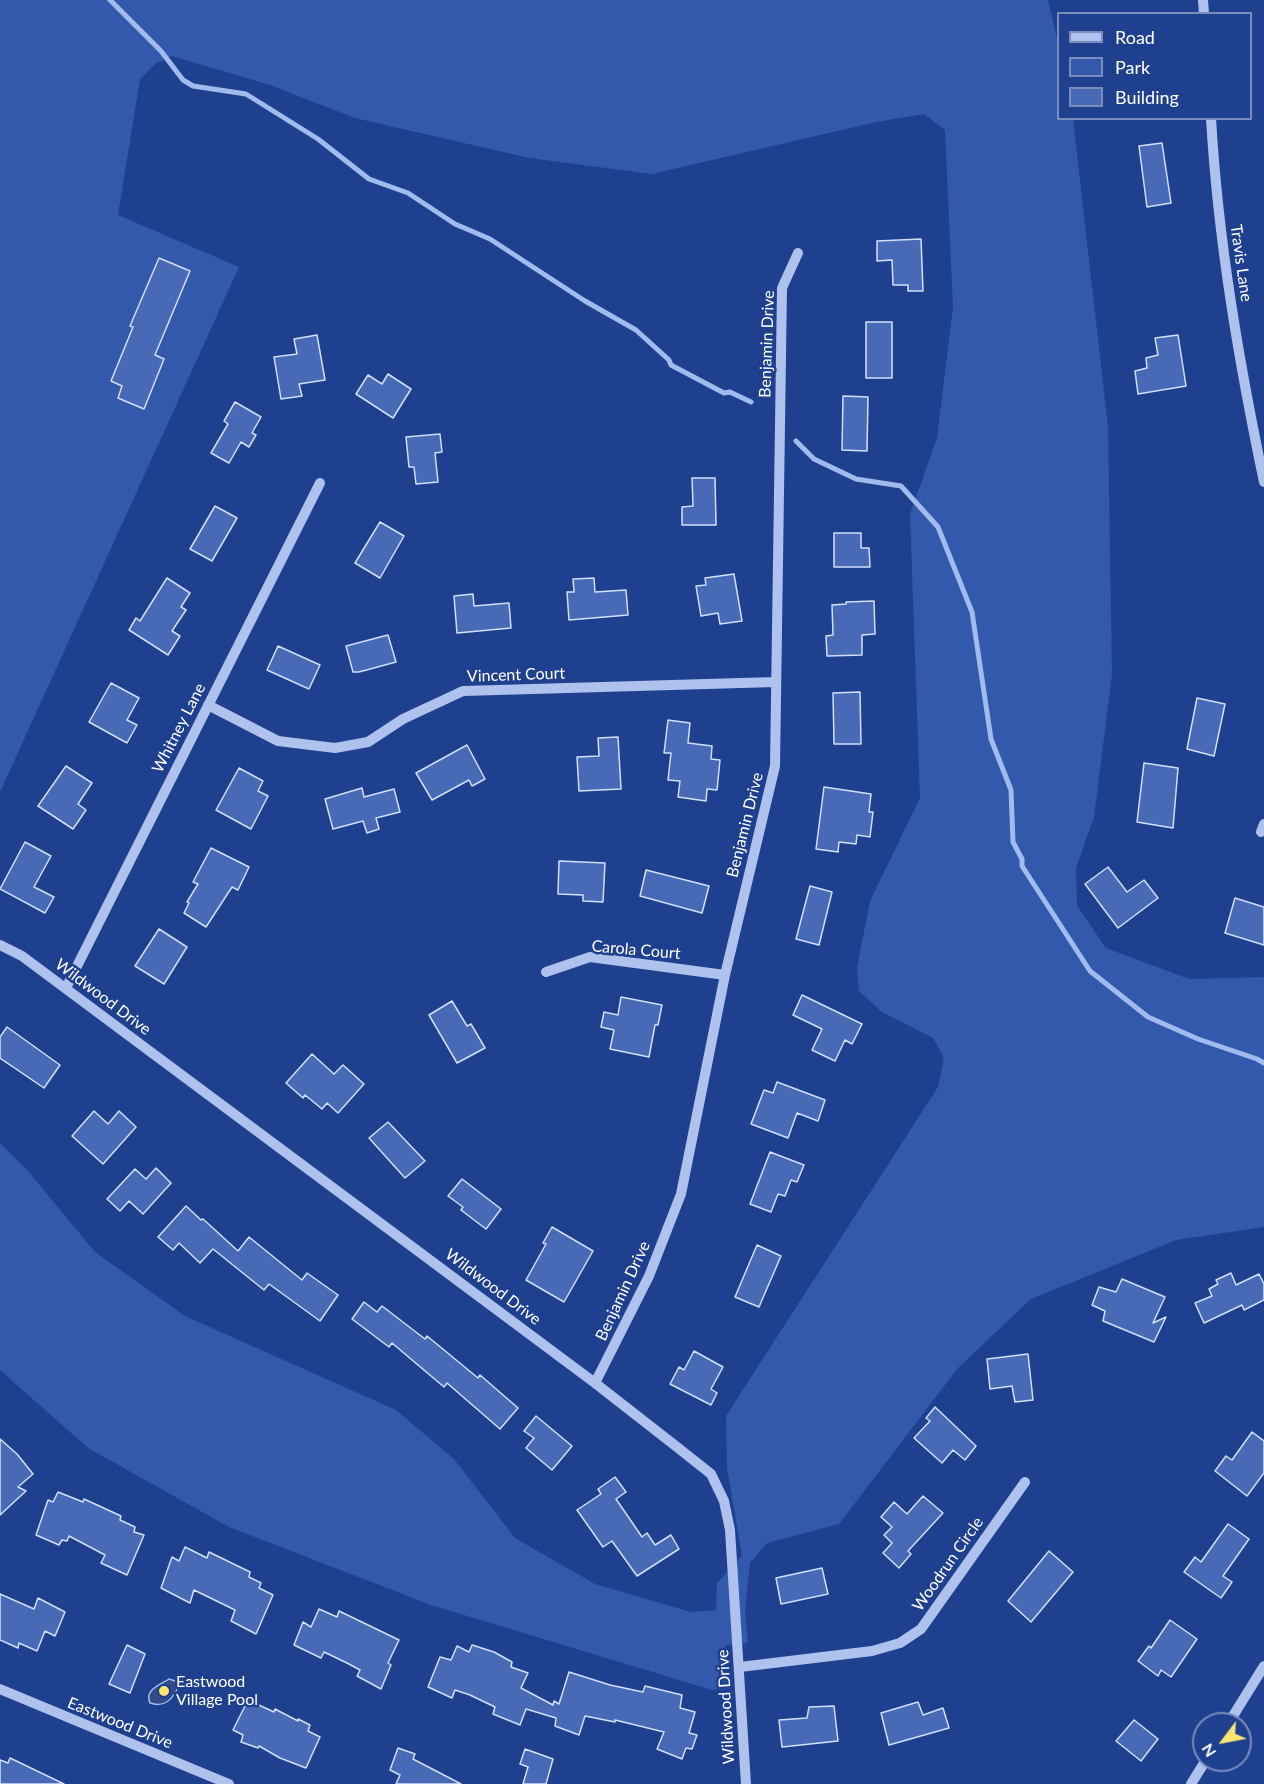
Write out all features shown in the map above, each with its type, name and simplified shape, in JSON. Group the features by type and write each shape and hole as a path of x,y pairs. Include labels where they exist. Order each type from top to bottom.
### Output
{"street":[{"name":"Travis Lane","path":"1211,120 1215,178 1227,277 1264,482"},
{"name":"Benjamin Drive","path":"595,1383 649,1276 681,1194 725,975 775,766 782,288 798,253"},
{"name":"Whitney Lane","path":"66,988 320,483"},
{"name":"Vincent Court","path":"208,705 278,741 335,748 368,742 403,719 463,691 776,682"},
{"name":"Wildwood Drive","path":"0,945 22,956 66,988 595,1383 711,1474 724,1501 730,1530 746,1784"},
{"name":"Carola Court","path":"546,972 590,957 725,975"},
{"name":"Woodrun Circle","path":"740,1667 872,1651 900,1643 921,1629 1025,1482"},
{"path":"1235,1712 1264,1666"},
{"name":"Eastwood Drive","path":"0,1689 229,1784"}],"green space":[{"path":"0,0 1048,0 1057,39 1057,120 1073,120 1108,427 1112,674 1094,817 1076,868 1077,906 1106,948 1189,979 1264,977 1264,1227 1176,1240 1031,1299 958,1368 839,1524 767,1543 750,1563 745,1610 748,1643 725,1645 730,1689 712,1690 431,1605 229,1527 88,1448 0,1370 0,1143 28,1171 95,1252 185,1316 396,1410 454,1459 515,1538 595,1584 691,1612 716,1610 717,1583 742,1556 727,1468 726,1416 938,1087 944,1058 933,1038 882,1012 859,991 857,968 870,901 920,798 910,514 937,438 953,307 945,130 924,114 876,122 652,174 529,158 355,118 270,85 172,56 155,64 140,79 118,215 239,267 0,792"}],"shaded area":[{"name":"Eastwood Village Pool","path":"169,1679 175,1681 178,1687 173,1695 164,1703 150,1703 151,1691"}],"building":[{"path":"1162,143 1171,203 1147,207 1139,146"},
{"path":"921,239 923,291 908,291 908,285 893,285 892,260 877,261 877,241"},
{"path":"159,258 190,271 155,355 164,359 144,409 118,398 122,386 111,381 133,327 130,326"},
{"path":"866,322 892,322 892,378 866,378"},
{"path":"317,335 325,380 299,384 302,396 281,399 274,357 297,354 294,339"},
{"path":"1178,335 1186,386 1138,394 1135,371 1147,368 1146,358 1158,355 1155,338"},
{"path":"388,374 411,389 393,418 356,394 368,375 382,384"},
{"path":"843,396 868,397 867,451 842,450"},
{"path":"235,402 261,417 252,433 256,435 249,447 241,442 229,463 211,453 228,424 224,421"},
{"path":"440,434 442,452 435,453 438,482 416,484 414,467 409,467 406,437"},
{"path":"692,478 715,478 716,525 682,525 682,507 693,506"},
{"path":"215,506 237,518 212,561 190,549"},
{"path":"380,522 404,536 380,578 355,563"},
{"path":"834,533 861,533 861,548 869,548 870,567 834,567"},
{"path":"734,574 742,621 720,624 718,613 701,616 696,586 706,585 705,578"},
{"path":"167,578 190,593 181,607 186,610 172,631 180,636 168,655 129,630 136,618 140,621"},
{"path":"594,578 595,592 626,590 628,615 569,620 567,592 574,592 573,579"},
{"path":"473,594 474,606 509,603 511,628 457,633 454,596"},
{"path":"874,601 875,634 862,635 862,655 827,656 826,636 833,635 832,605"},
{"path":"388,635 396,662 353,672 346,646"},
{"path":"278,646 320,665 309,689 267,670"},
{"path":"111,683 139,698 127,720 137,725 127,743 89,722"},
{"path":"860,692 861,744 834,744 833,693"},
{"path":"1197,698 1225,704 1214,756 1187,749"},
{"path":"668,720 690,723 688,743 712,746 711,759 720,760 717,790 707,789 706,801 678,797 680,781 668,780 671,753 664,753"},
{"path":"618,737 621,789 579,791 577,757 599,756 598,738"},
{"path":"467,745 485,779 472,786 469,780 432,800 416,773"},
{"path":"1144,763 1178,768 1173,828 1137,822"},
{"path":"66,766 92,783 78,804 86,810 73,829 38,806"},
{"path":"239,768 263,781 258,791 268,796 251,829 216,810"},
{"path":"824,787 871,794 869,812 873,812 870,837 857,835 856,844 839,842 838,852 816,849"},
{"path":"362,788 364,797 394,789 400,812 376,818 379,829 367,833 363,821 333,829 325,799"},
{"path":"25,842 51,856 34,887 54,897 45,913 0,889"},
{"path":"211,848 249,867 238,890 232,887 206,927 184,913 189,903 187,902 198,884 193,882"},
{"path":"559,861 605,863 603,902 583,901 583,895 558,894"},
{"path":"1108,867 1127,892 1144,880 1158,898 1118,928 1085,884"},
{"path":"646,870 709,886 702,913 640,896"},
{"path":"810,886 832,892 819,945 796,939"},
{"path":"1235,898 1264,907 1264,945 1225,933"},
{"path":"159,929 187,947 164,984 135,966"},
{"path":"802,995 862,1024 852,1044 845,1040 835,1061 812,1050 822,1029 793,1015"},
{"path":"621,997 662,1005 658,1025 655,1025 649,1057 610,1049 614,1030 601,1027 604,1012 618,1015"},
{"path":"452,1001 467,1026 471,1024 485,1048 457,1063 429,1015"},
{"path":"7,1027 60,1065 44,1088 0,1058 0,1037"},
{"path":"312,1054 334,1074 343,1065 364,1084 338,1113 327,1103 322,1109 305,1095 303,1098 286,1083"},
{"path":"777,1082 825,1100 818,1121 797,1113 788,1138 751,1124 764,1090 773,1093"},
{"path":"94,1111 108,1124 119,1111 136,1127 103,1164 72,1136"},
{"path":"388,1122 425,1161 405,1178 369,1138"},
{"path":"770,1152 804,1165 797,1182 791,1180 785,1196 778,1194 771,1212 750,1204"},
{"path":"156,1168 171,1183 143,1214 129,1201 120,1211 107,1199 135,1169 146,1179"},
{"path":"462,1179 501,1209 486,1229 461,1210 463,1207 448,1196"},
{"path":"186,1206 238,1251 249,1237 302,1280 307,1273 338,1295 320,1321 269,1284 264,1290 213,1249 200,1263 179,1243 173,1250 158,1237"},
{"path":"552,1227 593,1251 564,1302 526,1280 546,1244 543,1243"},
{"path":"757,1245 781,1256 759,1307 735,1297"},
{"path":"1231,1273 1236,1285 1259,1274 1264,1284 1264,1300 1244,1310 1242,1305 1204,1323 1195,1303 1212,1296 1209,1289 1218,1284 1216,1280"},
{"path":"1122,1279 1165,1297 1153,1323 1166,1317 1154,1342 1103,1321 1105,1311 1092,1305 1099,1287 1116,1292"},
{"path":"364,1302 377,1312 382,1306 425,1339 427,1336 478,1378 480,1375 518,1408 500,1429 447,1383 444,1387 392,1343 389,1347 352,1319"},
{"path":"694,1351 723,1367 711,1389 717,1393 711,1405 670,1384 679,1367 684,1370"},
{"path":"1028,1354 1033,1400 1015,1402 1012,1386 990,1389 987,1359"},
{"path":"935,1407 976,1446 965,1460 953,1450 942,1463 914,1438 930,1421 926,1418"},
{"path":"536,1416 572,1446 552,1470 526,1448 534,1438 524,1431"},
{"path":"1252,1432 1264,1441 1264,1473 1247,1496 1215,1471 1226,1456 1232,1460"},
{"path":"0,1439 17,1454 33,1474 18,1487 26,1491 0,1515"},
{"path":"615,1477 626,1492 616,1499 642,1537 647,1533 655,1545 671,1535 679,1549 637,1576 612,1541 603,1547 577,1510 601,1494 598,1489"},
{"path":"58,1492 83,1502 84,1499 121,1516 120,1520 135,1527 134,1532 144,1535 127,1575 101,1563 105,1555 69,1536 67,1541 62,1540 59,1545 36,1535 48,1500 53,1502"},
{"path":"923,1496 943,1513 908,1551 911,1554 899,1568 883,1553 892,1543 884,1535 892,1527 881,1517 894,1502 907,1514"},
{"path":"1228,1524 1249,1539 1223,1576 1232,1582 1221,1598 1184,1572 1195,1557 1201,1562"},
{"path":"185,1547 207,1558 209,1552 250,1572 249,1577 261,1583 259,1588 273,1595 256,1634 231,1621 235,1610 194,1590 190,1603 161,1588 172,1557 179,1561"},
{"path":"1049,1551 1073,1572 1031,1622 1008,1601"},
{"path":"822,1568 828,1594 781,1604 776,1578"},
{"path":"0,1594 34,1609 38,1598 65,1612 55,1636 45,1631 37,1651 19,1643 18,1648 0,1640"},
{"path":"319,1609 337,1617 339,1611 399,1640 388,1663 391,1665 381,1689 357,1676 360,1670 347,1663 324,1652 321,1658 294,1645 303,1622 311,1627"},
{"path":"1170,1620 1197,1639 1171,1677 1161,1670 1158,1676 1138,1661 1149,1646 1151,1648"},
{"path":"127,1645 145,1654 130,1693 109,1684"},
{"path":"472,1645 494,1652 512,1662 511,1667 528,1673 521,1688 553,1705 554,1701 559,1704 569,1672 610,1685 643,1692 645,1686 682,1695 680,1708 695,1712 689,1733 697,1735 692,1749 686,1748 682,1759 657,1749 664,1732 615,1720 615,1722 585,1716 579,1735 555,1726 556,1718 526,1709 520,1725 493,1714 495,1707 470,1695 455,1690 452,1698 428,1687 440,1657 451,1660 457,1646 469,1652"},
{"path":"248,1700 310,1725 308,1731 320,1737 306,1768 280,1758 259,1746 258,1748 241,1742 243,1735 233,1730"},
{"path":"918,1702 923,1715 943,1708 949,1728 889,1745 881,1713"},
{"path":"834,1706 838,1741 782,1747 779,1720 807,1718 809,1707"},
{"path":"1134,1720 1158,1739 1141,1761 1116,1741"},
{"path":"398,1748 415,1754 413,1759 461,1784 396,1784 400,1775 390,1770"},
{"path":"525,1749 553,1759 546,1784 523,1784 528,1767 520,1764"},
{"path":"10,1758 64,1784 0,1784 0,1760 8,1763"}],"waterway":[{"path":"110,0 161,51 183,80 193,86 246,94 318,139 369,179 408,193 455,224 490,239 585,301 636,330 669,360 671,365 724,393 730,392 751,402"},
{"path":"796,441 814,459 856,479 901,486 938,527 972,612 991,739 1011,790 1013,842 1022,859 1022,866 1090,971 1148,1017 1198,1039 1264,1063"}],"place":[{"name":"Eastwood Village Pool","path":"164,1691"}]}
